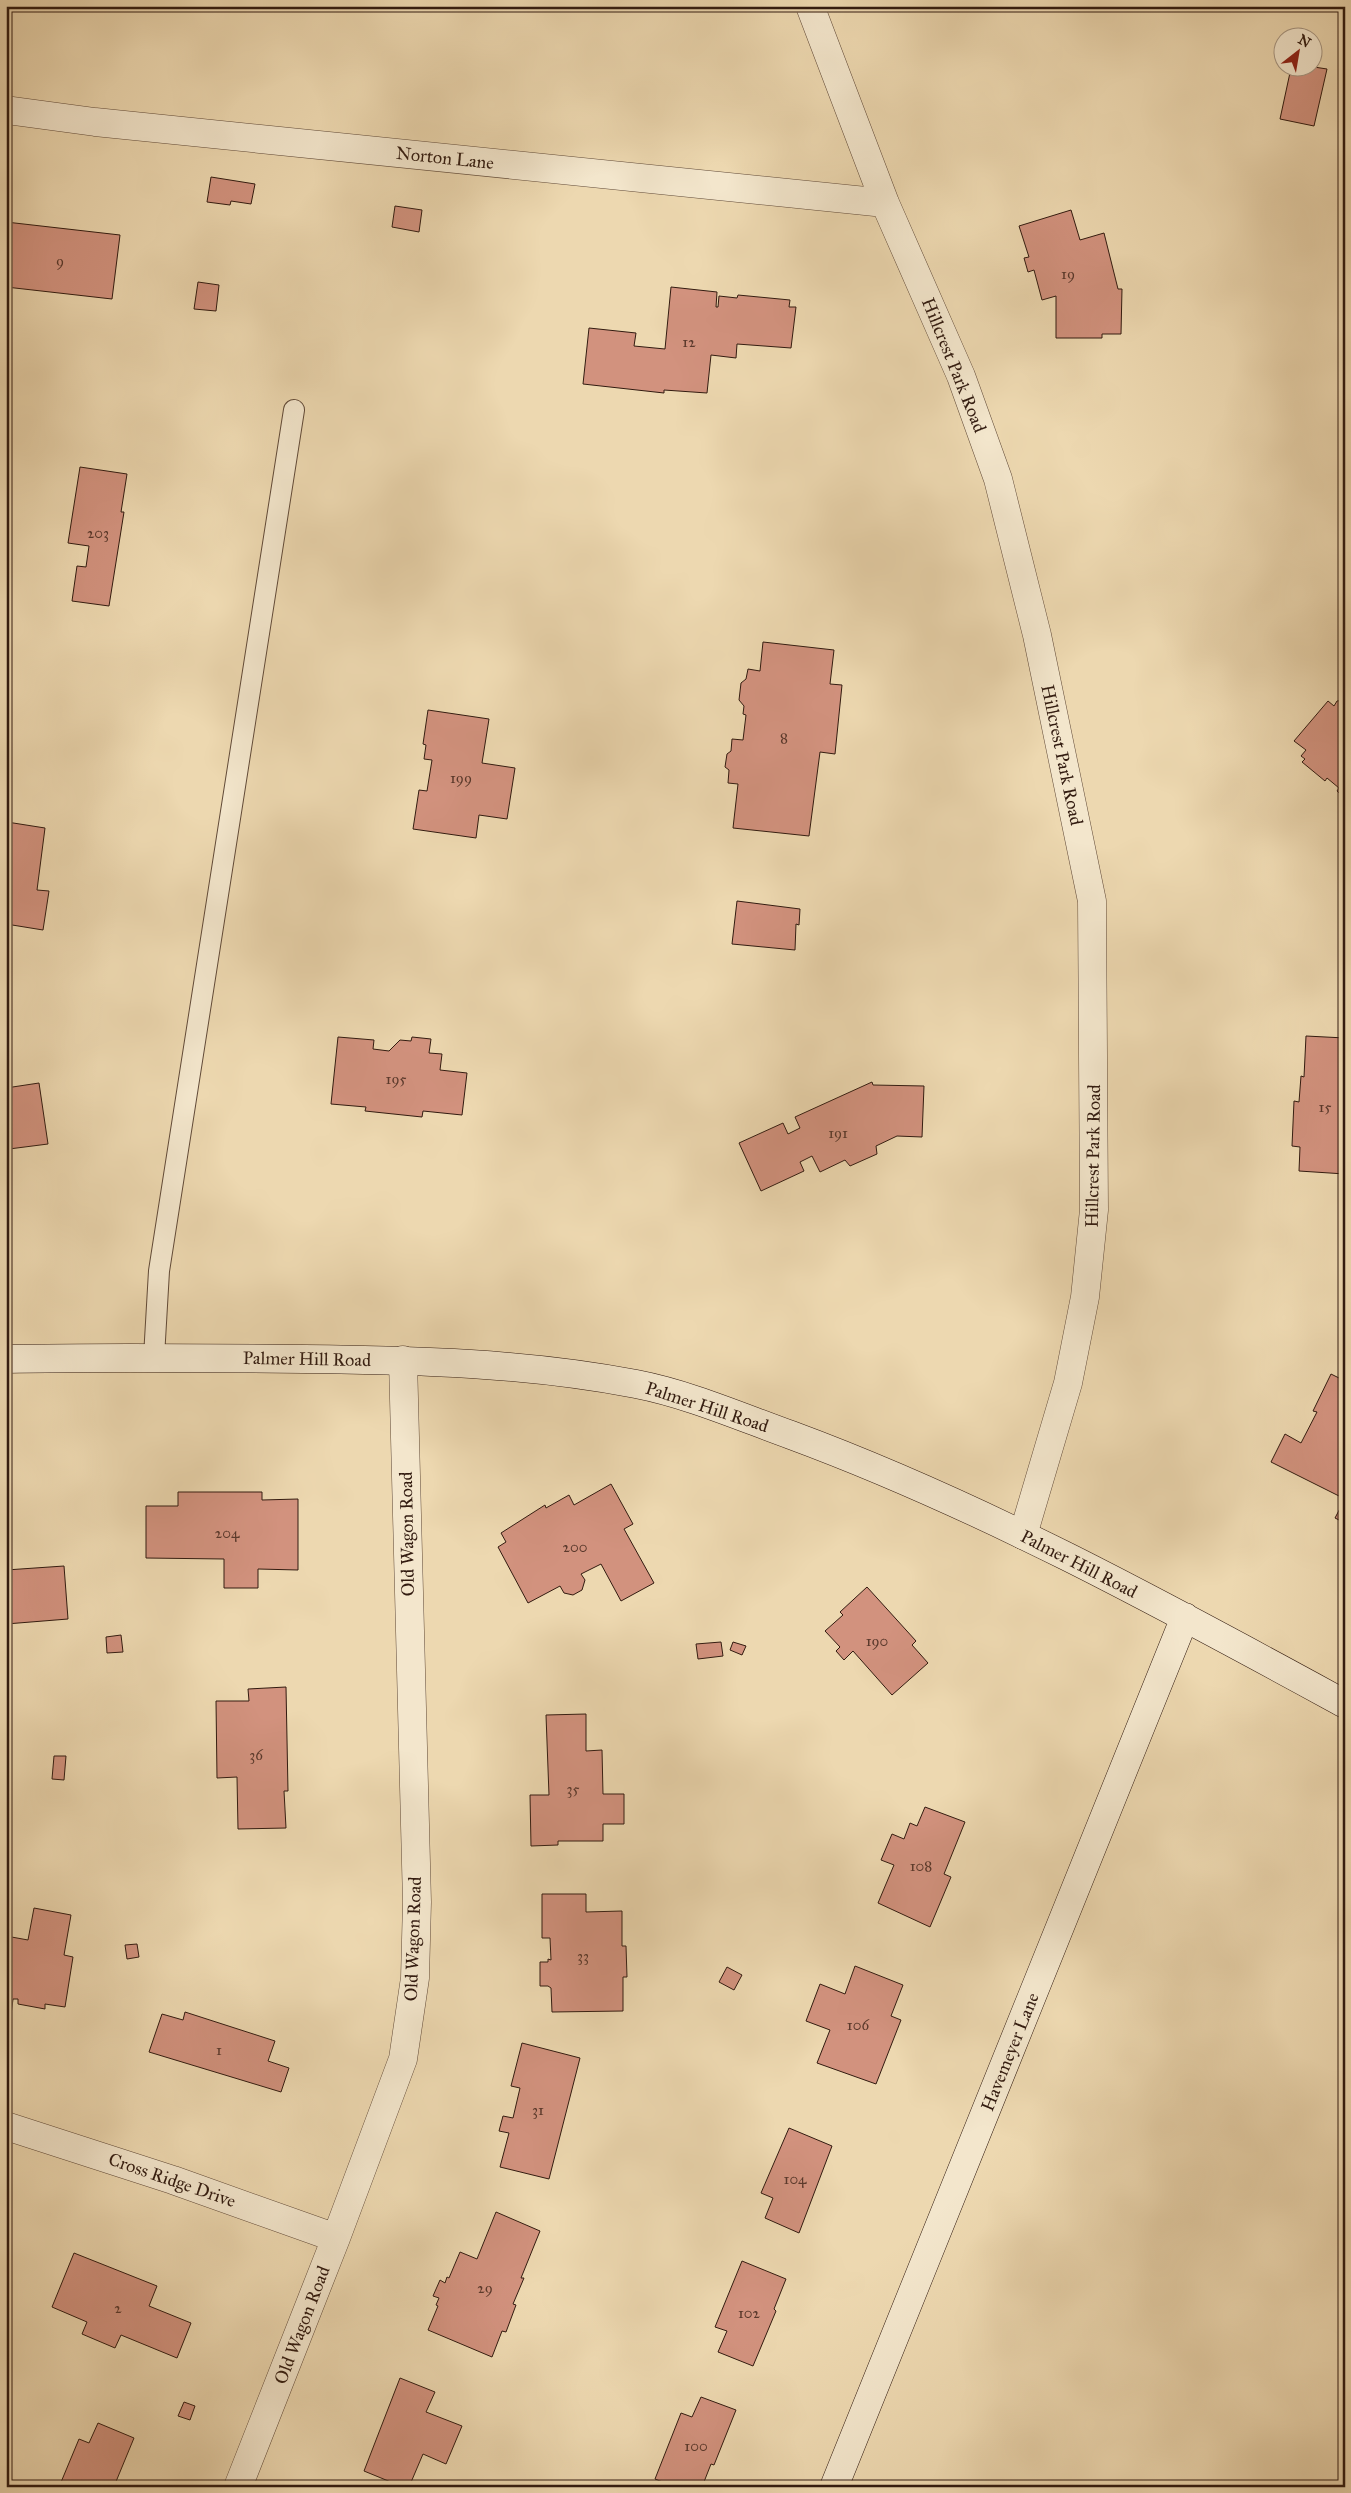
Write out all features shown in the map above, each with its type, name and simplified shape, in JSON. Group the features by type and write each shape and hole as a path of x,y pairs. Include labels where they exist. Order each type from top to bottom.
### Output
{"street":[{"name":"Hillcrest Park Road","path":"810,6 884,202 961,376 998,479 1037,635 1092,901 1094,1210 1085,1298 1068,1383 1023,1535"},
{"name":"Norton Lane","path":"6,110 95,122 884,202"},
{"name":"Palmer Hill Road","path":"6,1359 154,1357 403,1360 561,1372 640,1385 723,1410 852,1457 1023,1535 1185,1617 1345,1704"},
{"name":"Old Wagon Road","path":"238,2487 336,2238 403,2059 415,1978 417,1902 403,1360"},
{"name":"Havemeyer Lane","path":"834,2487 1185,1617"},
{"name":"Cross Ridge Drive","path":"6,2126 172,2180 336,2238"}],"lane":[{"path":"154,1357 158,1271 294,410"}],"building":[{"path":"1324,69 1327,69 1314,126 1280,119 1289,78 1324,78"},
{"path":"211,177 255,184 251,204 231,201 230,205 207,202"},
{"path":"395,206 422,210 419,232 392,227"},
{"path":"1071,210 1080,240 1104,233 1118,289 1122,289 1121,334 1102,334 1102,338 1056,338 1056,296 1042,300 1034,270 1028,272 1024,258 1029,257 1019,226"},
{"path":"6,222 120,235 112,299 6,287"},
{"path":"198,282 219,285 216,311 194,309"},
{"path":"671,287 717,292 716,307 718,307 719,296 737,298 738,295 790,300 789,307 796,307 791,348 737,344 736,358 711,355 707,393 664,390 664,393 583,384 589,328 636,333 634,346 665,349"},
{"path":"80,467 127,474 121,512 124,512 109,606 72,601 77,566 86,567 89,546 68,543"},
{"path":"763,642 834,650 830,684 842,685 835,754 820,752 809,836 733,828 738,784 728,783 729,770 725,767 727,754 731,751 732,739 743,740 746,715 743,714 744,706 739,700 741,683 746,679 748,669 760,671"},
{"path":"1345,700 1345,795 1343,797 1337,791 1339,788 1327,778 1325,781 1302,762 1305,759 1301,756 1306,750 1294,741 1328,701 1334,706 1337,701"},
{"path":"428,710 489,719 482,763 515,768 507,819 479,815 476,838 413,829 419,790 427,791 432,760 424,759 426,745 423,744"},
{"path":"7,822 45,828 37,890 49,891 43,930 6,924"},
{"path":"737,901 800,909 799,925 796,924 795,950 732,944"},
{"path":"1306,1036 1345,1038 1345,1174 1299,1171 1300,1147 1292,1146 1294,1101 1299,1102 1301,1076 1304,1077"},
{"path":"338,1037 374,1040 373,1049 389,1051 400,1040 411,1041 412,1037 431,1039 429,1053 442,1054 440,1070 467,1073 462,1115 423,1111 422,1117 365,1111 366,1107 331,1104"},
{"path":"872,1082 873,1085 924,1086 922,1137 897,1136 876,1146 877,1154 850,1166 845,1160 820,1172 812,1156 800,1162 804,1171 761,1191 739,1143 783,1123 788,1134 800,1128 795,1117"},
{"path":"39,1083 48,1144 9,1149 6,1147 6,1088"},
{"path":"1331,1374 1345,1381 1345,1499 1271,1462 1285,1434 1301,1443 1317,1412 1313,1411"},
{"path":"611,1484 633,1524 624,1529 654,1583 621,1601 601,1564 581,1574 585,1580 582,1590 573,1595 564,1593 560,1586 528,1603 498,1547 506,1542 501,1533 545,1505 546,1508 569,1495 574,1505"},
{"path":"178,1492 262,1492 262,1500 298,1499 298,1570 258,1569 258,1588 224,1588 224,1559 146,1558 146,1506 178,1506"},
{"path":"1345,1499 1345,1523 1335,1518"},
{"path":"64,1566 68,1619 6,1624 6,1570"},
{"path":"867,1587 916,1641 912,1645 928,1663 892,1695 853,1651 844,1660 836,1651 840,1647 825,1631 843,1615 840,1612"},
{"path":"121,1635 123,1652 107,1653 106,1637"},
{"path":"721,1642 723,1656 698,1659 696,1644"},
{"path":"733,1642 746,1646 742,1655 730,1650"},
{"path":"286,1687 288,1791 284,1791 286,1828 238,1829 237,1777 217,1778 216,1701 249,1701 248,1689"},
{"path":"586,1714 586,1751 602,1750 603,1794 624,1794 624,1824 603,1824 603,1841 558,1841 558,1845 531,1846 530,1795 549,1795 546,1715"},
{"path":"54,1756 66,1756 64,1780 52,1779"},
{"path":"925,1807 965,1822 944,1874 951,1877 930,1927 878,1903 894,1865 881,1860 892,1834 904,1839 910,1823 917,1826"},
{"path":"542,1894 586,1894 586,1912 622,1911 622,1946 626,1946 627,1977 623,1977 623,2011 552,2012 551,1988 540,1986 540,1962 548,1962 548,1959 551,1960 550,1938 542,1938"},
{"path":"34,1908 71,1915 64,1955 73,1957 65,2007 45,2004 45,2009 18,2004 18,1999 13,1999 11,2015 6,2014 6,1936 28,1940"},
{"path":"137,1944 139,1957 127,1959 125,1945"},
{"path":"855,1966 903,1985 891,2016 901,2020 876,2084 817,2063 830,2030 806,2021 820,1984 845,1994"},
{"path":"727,1967 742,1975 734,1990 719,1982"},
{"path":"185,2012 275,2041 268,2061 289,2068 281,2092 149,2052 162,2014 183,2020"},
{"path":"522,2043 580,2058 549,2179 500,2167 509,2133 499,2131 503,2116 513,2118 520,2088 511,2086"},
{"path":"789,2128 832,2146 799,2233 765,2218 773,2198 761,2193"},
{"path":"496,2212 540,2231 521,2278 524,2278 513,2304 516,2305 506,2332 502,2331 492,2357 428,2330 438,2306 436,2305 439,2298 433,2296 440,2280 445,2283 447,2277 449,2278 460,2252 477,2259"},
{"path":"74,2253 157,2286 149,2306 191,2323 177,2358 121,2335 115,2348 82,2334 87,2322 52,2307"},
{"path":"742,2261 786,2279 774,2309 776,2311 753,2366 718,2352 727,2331 715,2327"},
{"path":"400,2378 435,2392 426,2412 462,2426 446,2464 423,2454 409,2487 403,2487 364,2471"},
{"path":"701,2397 736,2410 714,2465 711,2464 702,2487 675,2487 655,2479 681,2413 692,2417"},
{"path":"184,2402 195,2406 190,2420 178,2416"},
{"path":"98,2423 134,2438 115,2484 120,2487 59,2487 79,2439 89,2443"}]}
